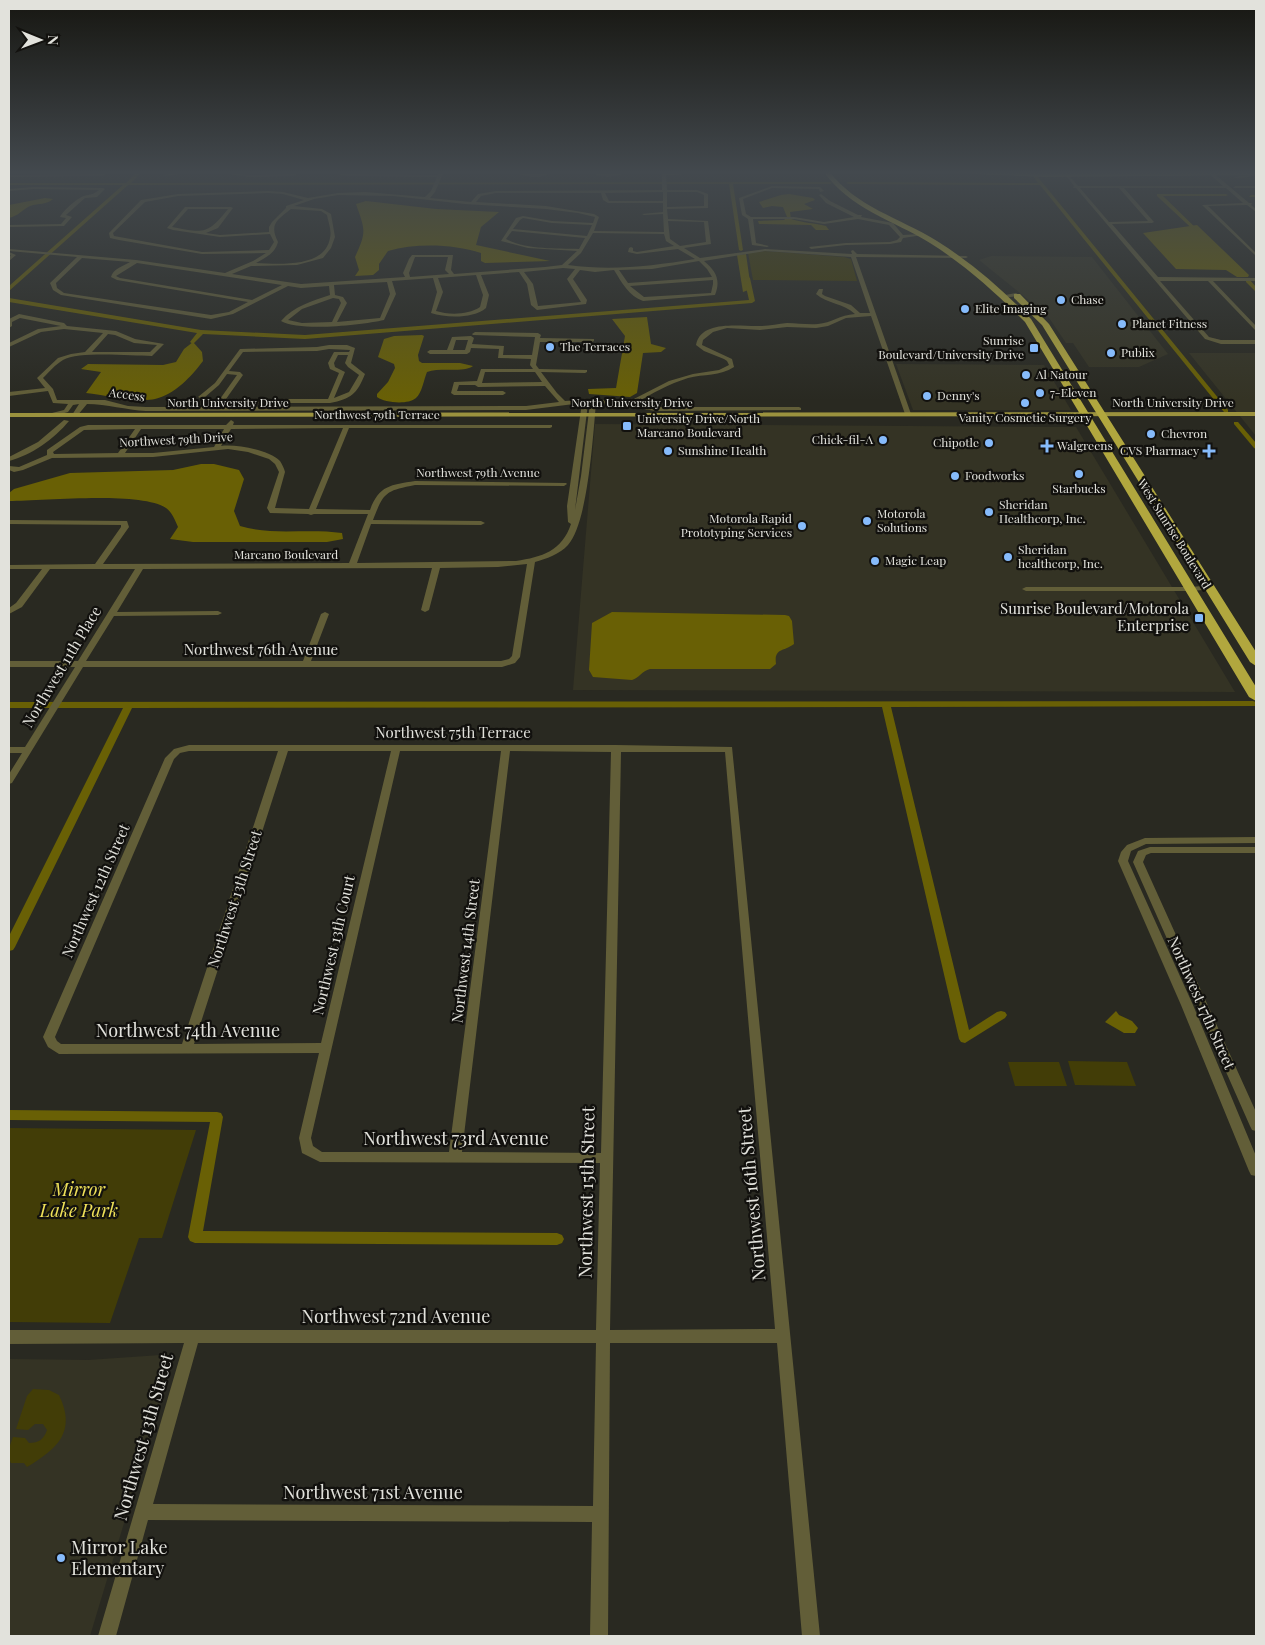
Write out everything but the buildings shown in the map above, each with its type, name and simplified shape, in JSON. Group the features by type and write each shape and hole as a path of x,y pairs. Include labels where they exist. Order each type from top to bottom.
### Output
{"highway":[{"name":"West Sunrise Boulevard","path":"940,248 1003,296 1030,324 1256,697"},
{"name":"West Sunrise Boulevard","path":"953,248 1016,295 1045,324 1256,662"}],"main road":[{"name":"North University Drive","path":"9,415 144,414 230,420"},
{"path":"66,421 80,418 144,414"},
{"name":"North University Drive","path":"9,420 587,418 756,414 910,417 930,414 1085,417"},
{"path":"725,420 756,414"},
{"name":"North University Drive","path":"587,418 897,420 910,417 1102,417 1256,414"},
{"path":"9,420 75,415"},
{"name":"North University Drive","path":"1102,417 1256,420"}],"street":[{"path":"171,248 202,254 250,251 271,252"},
{"path":"224,276 250,264 271,252 274,248"},
{"path":"250,264 274,265 318,259 326,253 328,248"},
{"path":"541,248 578,250 571,262 563,266"},
{"path":"631,248 630,252 637,253 674,248"},
{"path":"616,269 627,285 638,297 643,299 713,294 715,291 715,278 711,268 680,248"},
{"path":"837,248 847,251 853,256"},
{"path":"846,248 852,250 855,254 853,256 910,417"},
{"path":"1129,248 1207,338 1213,340 1256,342"},
{"path":"9,252 38,251 136,262 286,285 331,285 408,280 563,266 578,269 616,269 699,260 765,250 853,256 966,257"},
{"path":"9,252 14,255 9,260"},
{"path":"81,256 53,283 55,289 62,294 201,317 217,317 231,314 286,285"},
{"path":"408,280 406,273 414,256 451,256 448,270 453,276"},
{"path":"136,262 116,272 113,276 119,279 254,302"},
{"path":"521,271 530,284 534,305 537,308 584,302 570,279 578,269"},
{"path":"435,278 439,298 433,312 438,315 480,312 486,295 478,274"},
{"path":"627,285 715,278"},
{"path":"1156,279 1256,279"},
{"path":"1208,279 1256,329"},
{"path":"334,323 344,303 341,298 333,296 292,313 284,319 285,322 334,323 375,321 384,318 393,294 389,281"},
{"path":"331,285 333,296"},
{"path":"821,290 819,294 824,298 847,304 858,314"},
{"path":"1003,296 1016,295"},
{"path":"628,405 668,382 688,376 717,373 732,366 732,363 726,357 700,347 698,340 703,335 717,329 734,326 760,328 787,325 821,326 845,316 873,314"},
{"path":"9,326 10,321 19,316 60,324 64,325 64,327"},
{"path":"9,345 40,330 64,327 107,332 121,335 134,341 161,344 152,354 70,354 59,358 40,378 50,389"},
{"path":"88,354 107,332"},
{"path":"475,334 592,340"},
{"path":"538,337 533,365 546,384"},
{"path":"430,352 449,352 467,352 471,338 454,338 449,352"},
{"path":"468,346 502,347 500,357 534,357"},
{"path":"339,347 352,348 352,353 348,363 362,374 356,386 345,399 330,402 202,400 201,395 217,384 239,352 247,349 317,349 339,347"},
{"path":"330,402 342,372 332,368 331,363 336,353 352,353"},
{"path":"546,384 478,385 483,370 585,371"},
{"path":"222,401 240,375 238,373 225,372"},
{"path":"479,382 456,383 454,393 502,393"},
{"path":"546,384 544,390 548,398 559,403"},
{"path":"500,404 505,385"},
{"path":"9,394 50,389"},
{"name":"Access","path":"50,389 55,402 106,402 146,409 526,408 559,403 593,401 655,409 800,409"},
{"path":"585,401 587,418"},
{"path":"587,418 593,401"},
{"path":"75,415 84,404 80,402"},
{"name":"Access","path":"50,415 66,411 71,404 80,402"},
{"name":"Marcano Boulevard","path":"9,566 437,566 498,565 532,561 560,548 569,538 572,528 571,506 587,418"},
{"path":"217,447 230,420"},
{"name":"Northwest 79th Terrace","path":"51,456 49,451 84,427 140,427 230,420 347,426 550,426"},
{"path":"9,459 41,445 53,436 66,421"},
{"path":"347,426 311,512 372,512 352,566"},
{"path":"120,455 140,427"},
{"name":"Northwest 79th Drive","path":"51,456 153,455 217,447 243,448 271,458 280,466 282,472 271,508 273,511 311,512"},
{"path":"9,468 14,470 51,456"},
{"name":"Northwest 79th Avenue","path":"372,512 378,496 392,487 415,484 564,484"},
{"path":"9,522 124,523 125,527 98,566"},
{"path":"369,522 481,523"},
{"name":"Northwest 76th Avenue","path":"9,664 502,664 512,661 517,652 532,561"},
{"path":"425,610 437,566"},
{"path":"9,612 19,605 48,567"},
{"name":"Northwest 11th Place","path":"9,781 140,567"},
{"path":"1026,589 1192,589 1210,587"},
{"path":"112,614 218,613"},
{"path":"306,664 325,614"},
{"name":"Northwest 75th Terrace","path":"177,751 189,748 729,749"},
{"name":"Northwest 13th Street","path":"186,1049 284,748"},
{"name":"Northwest 13th Court","path":"307,1149 305,1138 396,748"},
{"name":"Northwest 14th Street","path":"455,1158 506,748"},
{"name":"Northwest 15th Street","path":"599,1636 603,1336 616,748"},
{"name":"Northwest 16th Street","path":"729,749 811,1636"},
{"path":"9,750 29,750"},
{"name":"Northwest 12th Street","path":"52,1044 49,1037 170,758 177,751"},
{"name":"Northwest 17th Street","path":"1256,840 1145,841 1125,851 1123,861 1187,1005 1256,1171"},
{"name":"Northwest 17th Street","path":"1256,850 1150,850 1142,853 1138,862 1256,1126"},
{"name":"Northwest 74th Avenue","path":"52,1044 59,1049 326,1048"},
{"name":"Northwest 73rd Avenue","path":"307,1149 320,1157 607,1158"},
{"name":"Northwest 13th Street","path":"107,1636 194,1336"},
{"name":"Northwest 72nd Avenue","path":"9,1337 784,1336"},
{"name":"Northwest 71st Avenue","path":"144,1512 601,1514"}],"shaded area":[{"path":"358,248 402,248 388,251 379,264 379,270 373,275 355,276 359,270 355,257"},
{"path":"459,248 489,248 550,261 485,263 481,261 481,253"},
{"path":"1157,248 1221,248 1249,275 1248,277 1237,277 1226,270 1176,269"},
{"path":"746,254 751,289 743,292 737,255"},
{"path":"991,256 1092,257 1168,354 1139,367 1089,367 1073,343 1066,343 1047,315 979,260"},
{"path":"647,317 651,344 666,348 661,352 643,353 637,393 630,397 589,394 588,389 616,388 625,336 612,319"},
{"path":"394,336 424,336 418,355 419,361 422,363 460,363 473,366 464,369 427,372 420,393 416,398 408,402 385,401 377,397 377,394 388,382 395,368 394,364 378,357 384,339"},
{"path":"193,342 202,352 203,361 182,384 162,397 140,400 86,393 101,372 81,369 88,364 163,365 176,362 184,349"},
{"path":"1189,353 1256,353 1256,436"},
{"path":"896,364 1044,365 1071,410 913,410"},
{"path":"595,424 1076,427 1235,692 573,690"},
{"path":"201,464 214,464 239,470 244,479 234,511 240,526 265,531 342,533 343,539 327,542 193,542 170,539 178,527 166,508 153,503 114,498 9,501 9,493 14,489 70,473 173,470"},
{"path":"612,612 785,615 789,616 792,621 794,644 776,655 776,664 770,669 650,669 632,680 593,677 589,670 592,623"},
{"path":"1116,1011 1119,1015 1132,1021 1138,1028 1135,1033 1124,1033 1105,1022"},
{"name":"Mirror Lake Elementary","path":"175,1354 90,1636 9,1636 9,1359 88,1360"}],"green space":[{"path":"765,251 851,259 857,281 753,280 748,253"},
{"path":"1068,1061 1127,1062 1136,1086 1075,1085"},
{"path":"1008,1062 1059,1062 1067,1086 1015,1086"},
{"name":"Mirror Lake Park","path":"9,1128 196,1130 162,1238 139,1238 110,1323 9,1322"},
{"path":"33,1389 49,1390 59,1395 66,1419 65,1429 55,1446 27,1467 24,1463 11,1463 9,1453 13,1437 25,1438 29,1443 36,1442 43,1438 47,1430 43,1424 35,1424 28,1430 16,1429 27,1396"}],"waterway":[{"path":"9,289 55,248"},
{"path":"1093,248 1226,411"},
{"path":"201,332 305,337 752,301 747,278"},
{"path":"1248,281 1256,290"},
{"path":"9,300 201,332"},
{"path":"193,342 201,332"},
{"path":"1236,423 1256,447"},
{"path":"9,705 1253,704"},
{"path":"9,947 129,705"},
{"path":"886,705 965,1039 1001,1015"},
{"path":"9,1115 217,1117 195,1237 557,1239"}],"place":[{"name":"Chase","path":"1061,300"},
{"name":"Elite Imaging","path":"965,309"},
{"name":"Planet Fitness","path":"1122,324"},
{"name":"The Terraces","path":"550,347"},
{"name":"Sunrise Boulevard/University Drive","path":"1034,348"},
{"name":"Publix","path":"1111,353"},
{"name":"Al Natour","path":"1026,375"},
{"name":"7-Eleven","path":"1040,393"},
{"name":"Denny's","path":"927,396"},
{"name":"Vanity Cosmetic Surgery","path":"1025,403"},
{"name":"University Drive/North Marcano Boulevard","path":"627,426"},
{"name":"Chevron","path":"1151,434"},
{"name":"Chick-fil-A","path":"883,440"},
{"name":"Chipotle","path":"989,443"},
{"name":"Walgreens","path":"1047,446"},
{"name":"Sunshine Health","path":"668,451"},
{"name":"CVS Pharmacy","path":"1209,451"},
{"name":"Starbucks","path":"1079,474"},
{"name":"Foodworks","path":"955,476"},
{"name":"Sheridan Healthcorp, Inc.","path":"989,512"},
{"name":"Motorola Solutions","path":"867,521"},
{"name":"Motorola Rapid Prototyping Services","path":"802,526"},
{"name":"Sheridan healthcorp, Inc.","path":"1008,557"},
{"name":"Magic Leap","path":"875,561"},
{"name":"Sunrise Boulevard/Motorola Enterprise","path":"1199,618"},
{"name":"Mirror Lake Elementary","path":"61,1558"}]}
